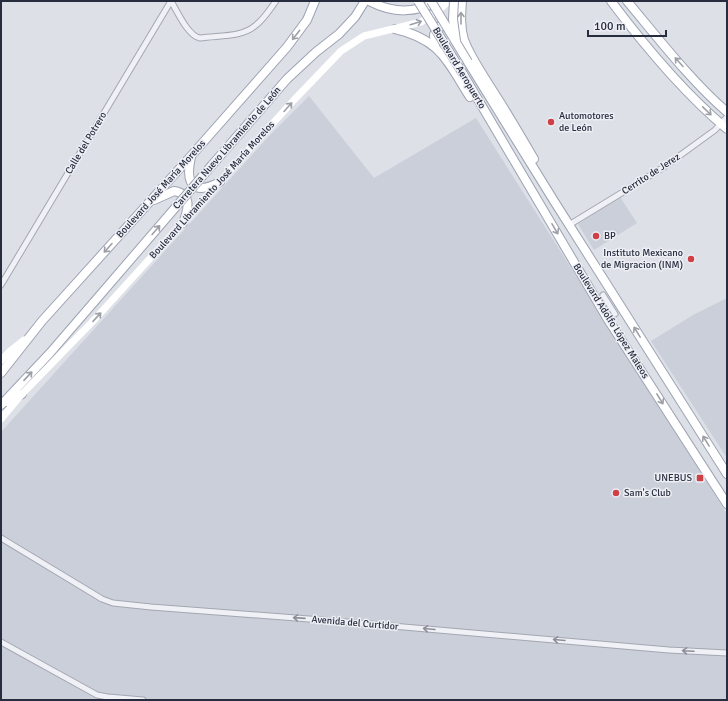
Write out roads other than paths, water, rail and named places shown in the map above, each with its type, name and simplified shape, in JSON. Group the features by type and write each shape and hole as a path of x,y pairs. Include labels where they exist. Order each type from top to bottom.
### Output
{"main road":[{"name":"Boulevard José María Morelos","path":"1,373 31,335 191,156 298,33 307,20 315,1"},
{"name":"Carretera Nuevo Libramiento de León","path":"1,405 50,353 287,79 343,30 355,17 365,1"},
{"path":"369,1 386,8 399,11 411,11 439,1"},
{"name":"Boulevard Aeropuerto","path":"418,1 499,135"},
{"path":"454,1 453,19 456,43"},
{"path":"462,1 461,20 464,40 471,55 546,180 552,192 554,201"},
{"path":"611,1 693,98 724,126"},
{"path":"627,1 681,64 727,112"},
{"name":"Boulevard Aeropuerto","path":"430,4 511,132"},
{"path":"435,46 434,32 436,28 444,26 454,32 462,45 471,55"},
{"path":"395,29 417,35 435,46 444,56 537,203 545,211"},
{"name":"Boulevard Adolfo López Mateos","path":"511,132 727,474"},
{"name":"Boulevard Adolfo López Mateos","path":"499,135 611,324 727,504"},
{"path":"191,156 188,172 189,179 192,184 197,188 204,189 220,182"},
{"path":"148,203 170,192 179,192 188,202 187,213 183,223"},
{"path":"1,405 22,394"}],"street":[{"path":"171,1 190,33 193,36 200,38 234,34 252,29 258,24 276,1"},
{"name":"Calle del Potrero","path":"1,285 171,1"},
{"name":"Boulevard Libramiento José María Morelos","path":"1,419 22,394 95,319 294,100 341,51 364,36 395,29 426,19 449,1"},
{"name":"Cerrito de Jerez","path":"569,224 664,167 724,126 727,117"},
{"path":"603,295 615,314"},
{"path":"1,361 9,352 31,335"},
{"name":"Avenida del Curtidor","path":"1,538 102,599 113,603 669,650 727,653"},
{"path":"1,642 97,695 144,700"}],"place":[{"name":"Automotores de León","path":"551,122"},
{"name":"BP","path":"596,236"},
{"name":"Instituto Mexicano de Migracion (INM)","path":"691,259"},
{"name":"UNEBUS","path":"700,478"},
{"name":"Sam's Club","path":"616,493"}]}
